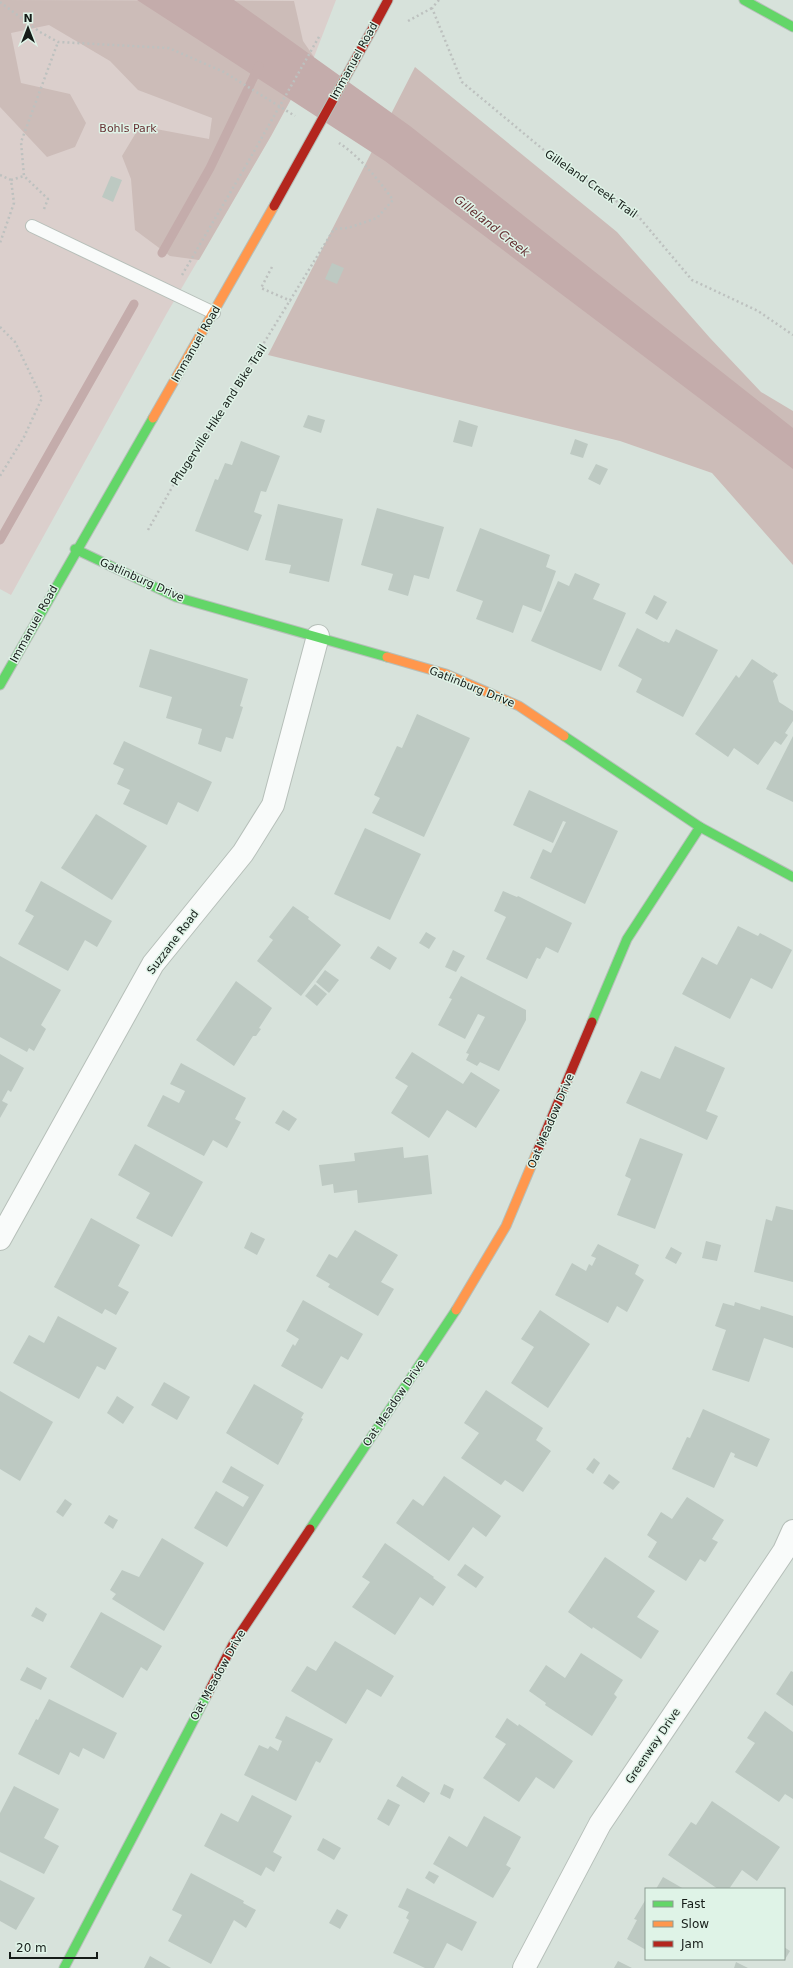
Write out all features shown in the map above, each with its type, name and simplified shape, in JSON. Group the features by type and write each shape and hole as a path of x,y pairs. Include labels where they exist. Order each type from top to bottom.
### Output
{"street":[{"name":"Immanuel Road","path":"0,685 76,549 214,313 388,0"},
{"path":"744,0 793,27"},
{"name":"Gatlinburg Drive","path":"76,549 176,597 318,636 446,674 519,706 700,827 793,877"},
{"name":"Suzzane Road","path":"0,1239 153,964 243,853 273,805 318,636"},
{"name":"Oat Meadow Drive","path":"64,1968 233,1644 463,1299 506,1226 628,939 700,827"},
{"name":"Greenway Drive","path":"524,1968 600,1824 784,1551 793,1531"}],"lane":[{"path":"34,227 214,313"}],"path":[{"path":"405,26 409,20 432,8 439,0"},
{"path":"0,2 40,32 58,42 170,48 224,72 262,95"},
{"name":"Gilleland Creek Trail","path":"432,8 462,82 551,156 638,216 692,280 758,311 793,335"},
{"path":"172,293 320,35"},
{"path":"34,227 48,199 24,176 21,142 58,42"},
{"name":"Pflugerville Hike and Bike Trail","path":"148,530 175,482 217,419 334,229 348,228 377,218 393,200 380,182 344,146"},
{"path":"0,174 11,180 24,176"},
{"path":"0,243 14,203 11,180"},
{"path":"261,288 291,301"},
{"path":"0,327 15,342 42,398 24,437 0,476"}],"green space":[{"name":"Bohls Park","path":"0,0 336,0 314,57 271,136 167,313 11,595 0,589"}],"shaded area":[{"path":"0,0 294,1 303,41 314,57 271,136 199,260 170,256 135,230 131,179 122,156 140,126 209,139 212,118 138,90 110,61 49,25 11,33 21,83 70,94 86,123 75,147 47,157 0,107"},
{"path":"415,67 617,232 710,338 761,392 793,411 793,565 712,473 620,441 268,355"}],"water":[{"name":"Gilleland Creek","path":"137,0 234,0 410,126 793,428 793,469 385,161"}],"building":[{"path":"111,176 122,180 113,202 102,197"},
{"path":"332,263 344,268 337,284 325,279"},
{"path":"308,415 325,420 321,433 303,427"},
{"path":"459,420 478,426 472,447 453,442"},
{"path":"575,439 588,444 583,458 570,454"},
{"path":"241,441 280,456 266,492 261,491 254,512 262,515 248,551 195,531 215,479 218,480 225,463 232,465"},
{"path":"596,464 608,469 600,485 588,479"},
{"path":"278,504 343,519 329,582 289,573 291,565 265,560"},
{"path":"377,508 444,527 429,579 414,575 408,596 388,590 393,574 361,565"},
{"path":"480,528 550,555 546,567 556,571 541,612 523,605 513,633 476,619 483,601 456,591"},
{"path":"575,573 600,584 593,599 626,613 601,671 531,641 558,581 569,586"},
{"path":"654,595 667,602 657,620 645,613"},
{"path":"637,628 664,642 669,643 676,629 718,650 683,717 636,692 642,679 618,666"},
{"path":"150,649 248,679 240,706 243,707 233,739 226,737 221,752 198,744 202,729 166,718 172,697 139,687"},
{"path":"752,659 778,675 773,681 779,702 793,711 793,721 785,733 788,735 781,745 775,741 758,765 734,748 728,757 695,734 736,675 739,678"},
{"path":"417,714 470,738 424,837 372,813 380,798 374,795 397,746 402,748"},
{"path":"793,736 793,802 766,789"},
{"path":"124,741 212,782 198,812 178,802 167,825 123,804 130,790 117,784 124,769 113,764"},
{"path":"529,790 618,831 585,904 530,878 543,849 551,853 566,822 563,821 553,843 513,825"},
{"path":"96,814 147,846 112,900 61,868"},
{"path":"365,828 421,854 390,920 334,894"},
{"path":"41,881 112,921 97,947 85,940 68,971 18,944 34,916 25,911"},
{"path":"503,891 517,897 518,896 572,923 558,953 546,947 540,959 537,958 527,979 486,959 506,917 494,911"},
{"path":"293,906 309,917 308,919 341,945 301,996 257,961 273,940 269,937"},
{"path":"738,926 758,936 760,933 792,950 772,989 751,978 730,1019 682,994 702,957 717,965"},
{"path":"426,932 436,938 429,949 419,943"},
{"path":"378,946 397,958 390,970 370,958"},
{"path":"453,950 465,956 456,972 445,967"},
{"path":"0,956 61,990 41,1025 46,1029 34,1051 29,1048 27,1052 0,1037"},
{"path":"325,970 339,980 329,993 316,982"},
{"path":"461,976 526,1010 526,1020 499,1071 480,1062 477,1066 466,1060 469,1054 466,1053 485,1017 478,1014 465,1039 438,1025 452,999 449,998"},
{"path":"236,981 272,1008 259,1028 261,1029 256,1036 253,1036 234,1066 196,1040"},
{"path":"315,984 327,994 317,1006 305,996"},
{"path":"675,1046 725,1068 706,1111 718,1116 707,1140 626,1103 641,1071 660,1079"},
{"path":"412,1052 463,1084 471,1072 500,1090 476,1128 447,1110 429,1138 391,1113 408,1086 395,1078"},
{"path":"0,1054 24,1068 11,1092 8,1090 2,1101 8,1104 0,1118"},
{"path":"181,1063 246,1098 235,1119 241,1122 227,1148 213,1140 204,1156 147,1126 163,1095 179,1103 185,1091 170,1084"},
{"path":"283,1110 297,1119 289,1131 275,1123"},
{"path":"640,1138 683,1154 655,1229 617,1215 631,1179 625,1176"},
{"path":"135,1144 203,1182 172,1237 136,1218 150,1193 118,1175"},
{"path":"403,1147 404,1158 428,1155 432,1194 358,1203 357,1190 334,1193 333,1184 322,1186 319,1165 355,1161 354,1153"},
{"path":"776,1206 793,1210 793,1282 754,1272 766,1219 772,1221"},
{"path":"91,1218 140,1245 118,1286 129,1292 116,1315 105,1309 102,1314 54,1287"},
{"path":"355,1230 398,1255 381,1282 394,1289 378,1316 328,1287 330,1284 316,1276 329,1254 337,1258"},
{"path":"251,1232 265,1239 257,1255 244,1248"},
{"path":"706,1241 721,1245 717,1261 702,1258"},
{"path":"598,1244 639,1265 635,1274 644,1280 627,1312 617,1306 608,1323 555,1295 572,1263 586,1271 589,1264 592,1266 596,1258 591,1256"},
{"path":"671,1247 682,1253 676,1264 665,1258"},
{"path":"303,1300 363,1334 348,1360 341,1356 322,1389 281,1366 293,1344 295,1346 299,1339 286,1331"},
{"path":"735,1302 760,1310 761,1306 793,1316 793,1348 764,1338 749,1382 712,1370 726,1330 715,1326 723,1303 734,1306"},
{"path":"540,1310 590,1344 548,1408 511,1383 534,1347 521,1339"},
{"path":"58,1316 117,1348 105,1370 97,1366 79,1399 13,1363 29,1335 44,1343"},
{"path":"164,1382 190,1397 177,1420 151,1405"},
{"path":"254,1384 304,1413 301,1418 303,1419 278,1465 226,1433"},
{"path":"486,1390 543,1428 536,1440 551,1451 523,1492 505,1480 501,1485 461,1458 479,1433 464,1423"},
{"path":"0,1391 53,1422 20,1481 0,1469"},
{"path":"117,1396 134,1407 123,1424 107,1413"},
{"path":"703,1409 770,1439 757,1467 734,1457 735,1454 731,1452 714,1488 672,1469 687,1437 690,1438"},
{"path":"594,1458 600,1463 593,1474 586,1469"},
{"path":"231,1466 264,1485 227,1547 194,1528 216,1491 243,1507 249,1497 222,1482"},
{"path":"609,1474 620,1482 613,1490 603,1483"},
{"path":"444,1476 501,1516 486,1537 473,1527 449,1561 396,1523 413,1499 423,1506"},
{"path":"687,1497 724,1520 712,1539 718,1542 705,1562 700,1559 686,1581 648,1557 657,1542 647,1535 661,1512 672,1519"},
{"path":"65,1499 72,1504 63,1517 56,1512"},
{"path":"109,1515 118,1520 113,1529 104,1523"},
{"path":"162,1538 204,1563 164,1631 112,1599 116,1594 110,1590 122,1570 139,1577"},
{"path":"385,1543 446,1587 433,1606 420,1597 395,1635 352,1607 370,1582 362,1577"},
{"path":"605,1557 655,1591 637,1617 659,1631 641,1659 593,1627 592,1629 568,1612"},
{"path":"465,1564 484,1577 476,1588 457,1575"},
{"path":"36,1607 47,1614 43,1622 31,1616"},
{"path":"101,1612 162,1646 147,1671 141,1667 123,1698 70,1667"},
{"path":"335,1641 394,1676 381,1697 367,1689 346,1724 291,1691 307,1666 316,1671"},
{"path":"581,1653 623,1680 614,1694 617,1697 592,1736 545,1705 546,1703 529,1691 546,1665 565,1678"},
{"path":"27,1667 47,1678 41,1690 20,1680"},
{"path":"791,1671 793,1672 793,1706 776,1694"},
{"path":"49,1699 117,1733 104,1759 83,1748 79,1757 70,1752 59,1775 18,1754 36,1719 38,1720"},
{"path":"765,1711 793,1732 793,1799 785,1794 779,1802 735,1772 755,1743 747,1738"},
{"path":"286,1716 333,1739 320,1763 316,1761 296,1801 244,1775 259,1745 268,1749 270,1746 278,1751 282,1741 275,1738"},
{"path":"507,1718 518,1726 519,1724 573,1761 554,1789 536,1777 519,1802 483,1778 506,1744 495,1737"},
{"path":"402,1776 430,1793 424,1803 396,1786"},
{"path":"444,1784 454,1789 450,1799 440,1794"},
{"path":"14,1786 59,1809 44,1838 59,1846 44,1874 0,1852 0,1813"},
{"path":"252,1795 292,1816 273,1852 282,1857 274,1872 266,1867 261,1876 204,1846 221,1813 238,1822"},
{"path":"388,1799 400,1805 389,1826 377,1819"},
{"path":"712,1801 780,1847 757,1881 742,1870 730,1888 717,1888 668,1855 691,1822 696,1825"},
{"path":"484,1816 521,1837 506,1865 511,1868 493,1898 433,1864 449,1836 467,1847"},
{"path":"323,1838 341,1848 334,1860 317,1850"},
{"path":"429,1871 439,1876 434,1884 425,1878"},
{"path":"191,1873 244,1901 243,1903 256,1910 246,1928 234,1920 211,1964 168,1941 182,1915 172,1910"},
{"path":"663,1877 682,1888 657,1888"},
{"path":"0,1880 35,1898 16,1930 0,1921"},
{"path":"407,1888 477,1922 462,1951 447,1943 434,1968 425,1968 393,1953 409,1920 406,1918 409,1912 398,1907"},
{"path":"645,1901 645,1949 627,1939 637,1920 634,1919"},
{"path":"337,1909 348,1915 340,1929 329,1923"},
{"path":"785,1948 790,1951 785,1959"},
{"path":"150,1956 171,1968 144,1968"},
{"path":"618,1961 632,1968 614,1968"},
{"path":"736,1962 748,1968 734,1968"}],"waterway":[{"path":"162,253 210,168 259,66"},
{"path":"0,540 134,304"}],"traffic: fast":[{"path":"744,0 793,27"},
{"path":"0,685 153,418"},
{"path":"75,549 176,597 387,657"},
{"path":"564,736 700,827 793,877"},
{"path":"592,1022 627,939 700,827"},
{"path":"310,1529 456,1310"},
{"path":"64,1968 207,1695"}],"traffic: slow":[{"path":"153,418 274,206"},
{"path":"387,657 446,674 519,706 564,736"},
{"path":"456,1310 506,1226 537,1152"}],"traffic: jam":[{"path":"374,26 388,0"},
{"path":"274,206 374,26"},
{"path":"537,1152 592,1022"},
{"path":"207,1695 233,1644 310,1529"}]}
